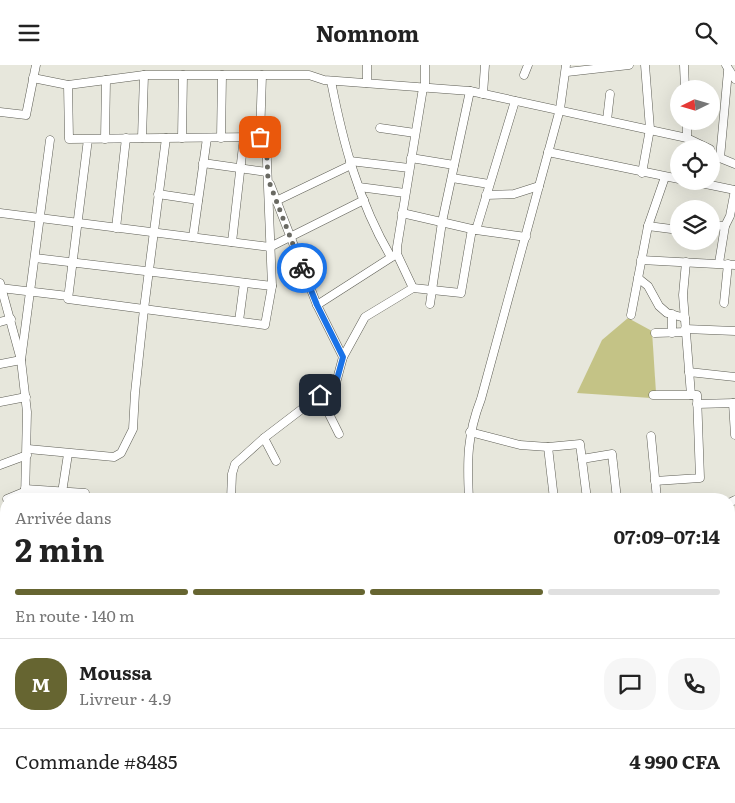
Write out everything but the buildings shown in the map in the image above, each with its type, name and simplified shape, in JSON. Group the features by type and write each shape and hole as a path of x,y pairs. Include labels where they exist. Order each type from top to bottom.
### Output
{"street":[{"path":"0,112 26,115 36,65"},
{"path":"309,75 311,65"},
{"path":"367,65 367,83"},
{"path":"317,305 394,255 424,88 425,65"},
{"path":"483,94 485,65"},
{"path":"524,75 528,65"},
{"path":"469,493 468,446 470,432 526,237 560,109 566,69 629,65"},
{"path":"642,173 650,129 645,65"},
{"path":"684,65 685,80"},
{"path":"727,68 735,79"},
{"path":"720,154 727,68"},
{"path":"33,78 68,85 144,75 309,75 331,81 470,91 607,119 691,140"},
{"path":"142,138 144,75"},
{"path":"182,138 183,75"},
{"path":"221,138 222,75"},
{"path":"260,137 262,75"},
{"path":"105,139 106,80"},
{"path":"331,81 343,141 374,228 394,255 413,288"},
{"path":"25,493 27,452 26,397 21,360 11,319 0,287 68,296 68,299 265,325 272,286 266,137 69,139 68,85"},
{"path":"430,304 442,222 470,91"},
{"path":"607,119 610,94"},
{"path":"232,493 232,474 235,464 264,437 336,383 343,357 365,317 413,288 461,293 474,229 515,101"},
{"path":"380,129 416,133"},
{"path":"687,130 687,138"},
{"path":"232,242 244,137"},
{"path":"0,465 27,452 114,457 121,453 127,444 134,429 135,393 144,309 166,138"},
{"path":"194,237 207,138"},
{"path":"68,296 88,139"},
{"path":"116,228 126,139"},
{"path":"21,360 50,140"},
{"path":"548,152 670,178"},
{"path":"411,158 454,165"},
{"path":"720,158 735,164"},
{"path":"203,163 268,176"},
{"path":"276,201 350,163 409,168"},
{"path":"268,176 317,305 343,357"},
{"path":"631,315 648,225 665,177"},
{"path":"452,178 489,184"},
{"path":"486,195 514,194 539,186"},
{"path":"359,187 405,193"},
{"path":"719,263 725,226 732,216 735,190 720,187"},
{"path":"158,195 198,200"},
{"path":"0,213 270,247 364,200"},
{"path":"402,213 474,229 526,237"},
{"path":"648,225 670,229"},
{"path":"720,226 725,226"},
{"path":"34,258 272,286"},
{"path":"642,260 731,265 724,303"},
{"path":"686,262 683,295 691,395"},
{"path":"638,278 648,286 659,306 672,314 685,318"},
{"path":"239,321 244,283"},
{"path":"672,314 672,333"},
{"path":"0,322 11,319"},
{"path":"655,333 735,331"},
{"path":"0,364 21,360"},
{"path":"689,373 735,377"},
{"path":"320,395 339,434"},
{"path":"653,395 697,395 700,478 656,481"},
{"path":"0,402 26,397"},
{"path":"697,404 734,403 735,435"},
{"path":"470,432 520,445 548,447 580,444 586,493"},
{"path":"651,436 657,493"},
{"path":"264,437 276,461"},
{"path":"548,447 553,493"},
{"path":"61,493 68,453"},
{"path":"582,459 612,455 616,493"}],"shaded area":[{"path":"628,318 652,331 656,393 651,398 577,393 602,340"}],"way so far":[{"path":"260,137 266,137 268,179 302,268"}],"route":[{"path":"302,268 317,305 343,357 336,383 320,395"}]}
